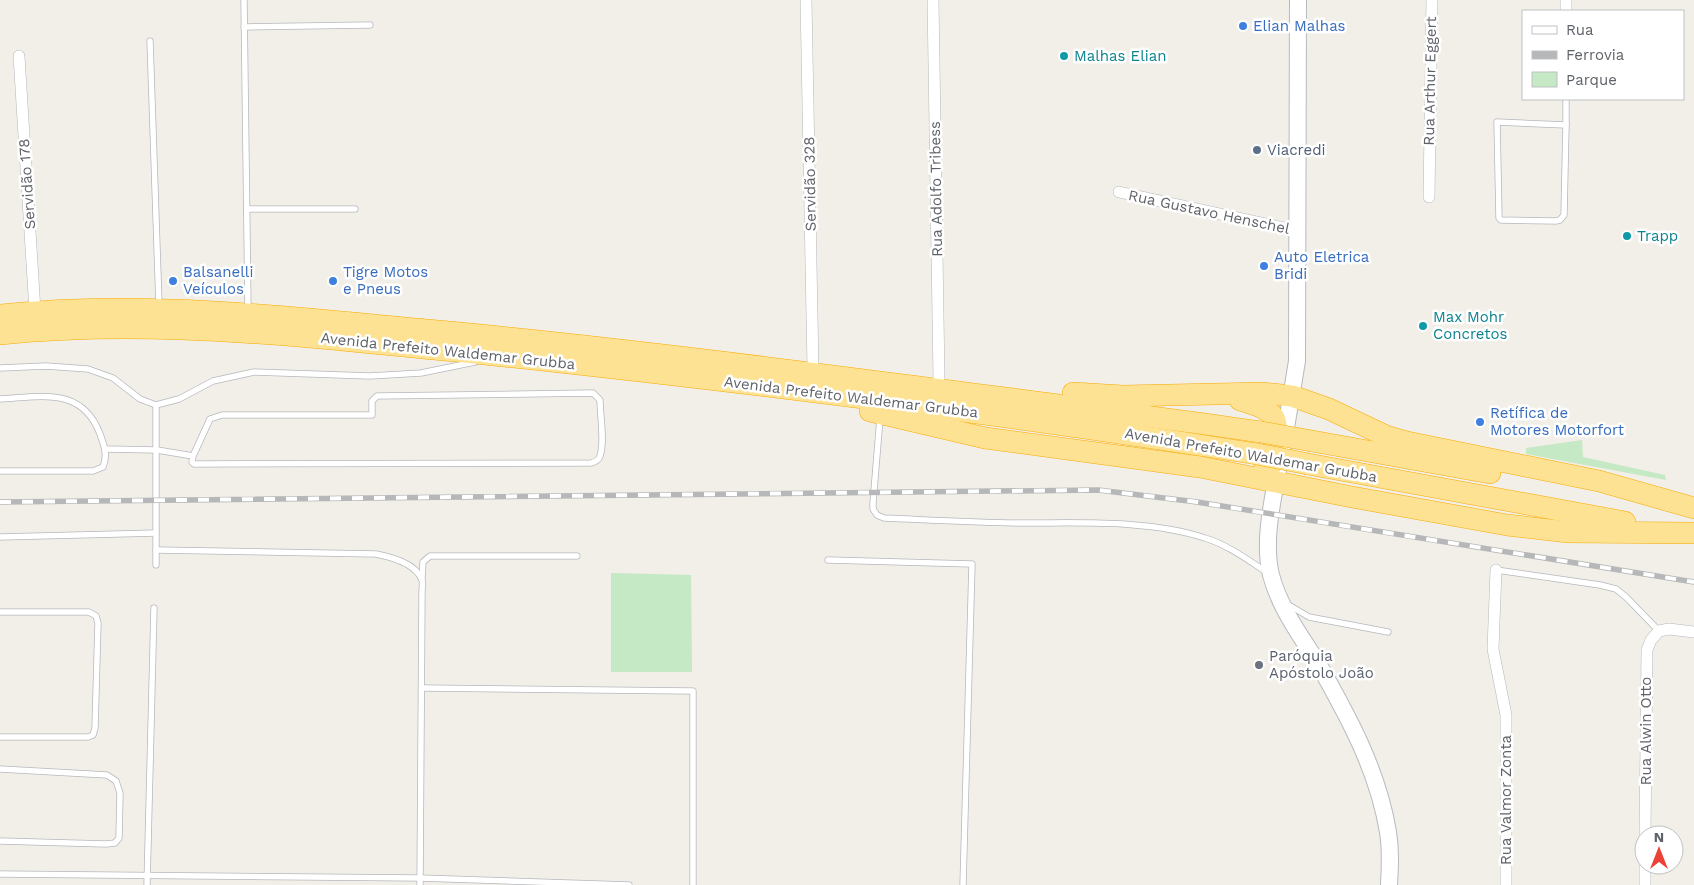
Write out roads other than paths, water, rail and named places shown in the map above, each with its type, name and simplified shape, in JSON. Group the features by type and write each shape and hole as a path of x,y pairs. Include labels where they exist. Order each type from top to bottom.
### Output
{"highway":[{"name":"Avenida Prefeito Waldemar Grubba","path":"0,315 35,311 159,309 506,338 746,365 1166,418 1260,432 1694,509"},
{"name":"Avenida Prefeito Waldemar Grubba","path":"0,334 102,327 156,327 284,334 506,356 792,388 1257,454 1608,520 1694,533"},
{"path":"746,365 813,368 1050,391 1123,396 1262,393 1292,396 1329,409 1386,436 1407,442 1599,482 1694,509"},
{"path":"792,388 880,414 985,438 1191,466 1506,525 1568,532 1694,533"},
{"path":"1212,395 1261,406 1271,412 1277,423 1270,468 1252,477"}],"main road":[{"path":"1298,0 1297,361 1271,514 1268,548 1271,575 1279,599 1345,713 1368,760 1377,785 1388,832 1390,852 1389,885"}],"street":[{"name":"Servidão 328","path":"806,0 813,368"},
{"name":"Rua Adolfo Tribess","path":"933,0 939,379"},
{"name":"Rua Arthur Eggert","path":"1429,198 1432,0"},
{"name":"Servidão 178","path":"19,56 35,311"},
{"name":"Rua Gustavo Henschel","path":"1119,192 1298,231"},
{"name":"Rua Valmor Zonta","path":"1496,570 1493,649 1506,715 1506,885"},
{"path":"1659,630 1669,629 1694,632"},
{"name":"Rua Alwin Otto","path":"1645,825 1647,650 1651,640 1659,630"}],"lane":[{"path":"244,0 248,315"},
{"path":"244,27 370,25"},
{"path":"150,41 159,309"},
{"path":"1566,100 1566,125 1564,215 1560,220 1556,221 1501,220 1498,215 1497,122 1566,125"},
{"path":"247,209 355,209"},
{"path":"0,368 46,366 88,369 113,378 140,398 156,405 179,400 213,381 254,372 370,376 421,373 506,356"},
{"path":"593,393 600,400 600,457 597,461 591,463 194,464 192,462 193,456 210,419 222,415 372,415 372,401 377,396 593,393"},
{"path":"0,399 49,397 77,402 95,420 106,449 103,467 93,471 0,471"},
{"path":"156,405 156,565"},
{"path":"880,414 873,503 873,509 877,516 884,518 970,522 1132,526 1180,531 1207,538 1232,550 1271,575"},
{"path":"106,449 157,450 193,456"},
{"path":"0,537 156,533"},
{"path":"156,550 376,554 396,558 409,565 422,580"},
{"path":"420,885 423,562 430,556 577,556"},
{"path":"828,560 972,564 963,885"},
{"path":"1496,570 1616,589 1626,596 1659,630"},
{"path":"1279,599 1309,617 1388,632"},
{"path":"147,885 154,608"},
{"path":"0,612 89,612 96,616 98,623 95,728 93,735 88,737 0,737"},
{"path":"422,688 693,691 693,885"},
{"path":"0,769 107,775 116,781 120,793 119,838 115,843 0,842"},
{"path":"0,874 420,878 629,885"}],"railway":[{"path":"0,502 1098,490 1197,502 1694,582"}],"place":[{"name":"Elian Malhas","path":"1243,26"},
{"name":"Malhas Elian","path":"1064,56"},
{"name":"Viacredi","path":"1257,150"},
{"name":"Trapp","path":"1627,236"},
{"name":"Auto Eletrica Bridi","path":"1264,266"},
{"name":"Balsanelli Veículos","path":"173,281"},
{"name":"Tigre Motos e Pneus","path":"333,281"},
{"name":"Max Mohr Concretos","path":"1423,326"},
{"name":"Retífica de Motores Motorfort","path":"1480,422"},
{"name":"Paróquia Apóstolo João","path":"1259,665"}]}
